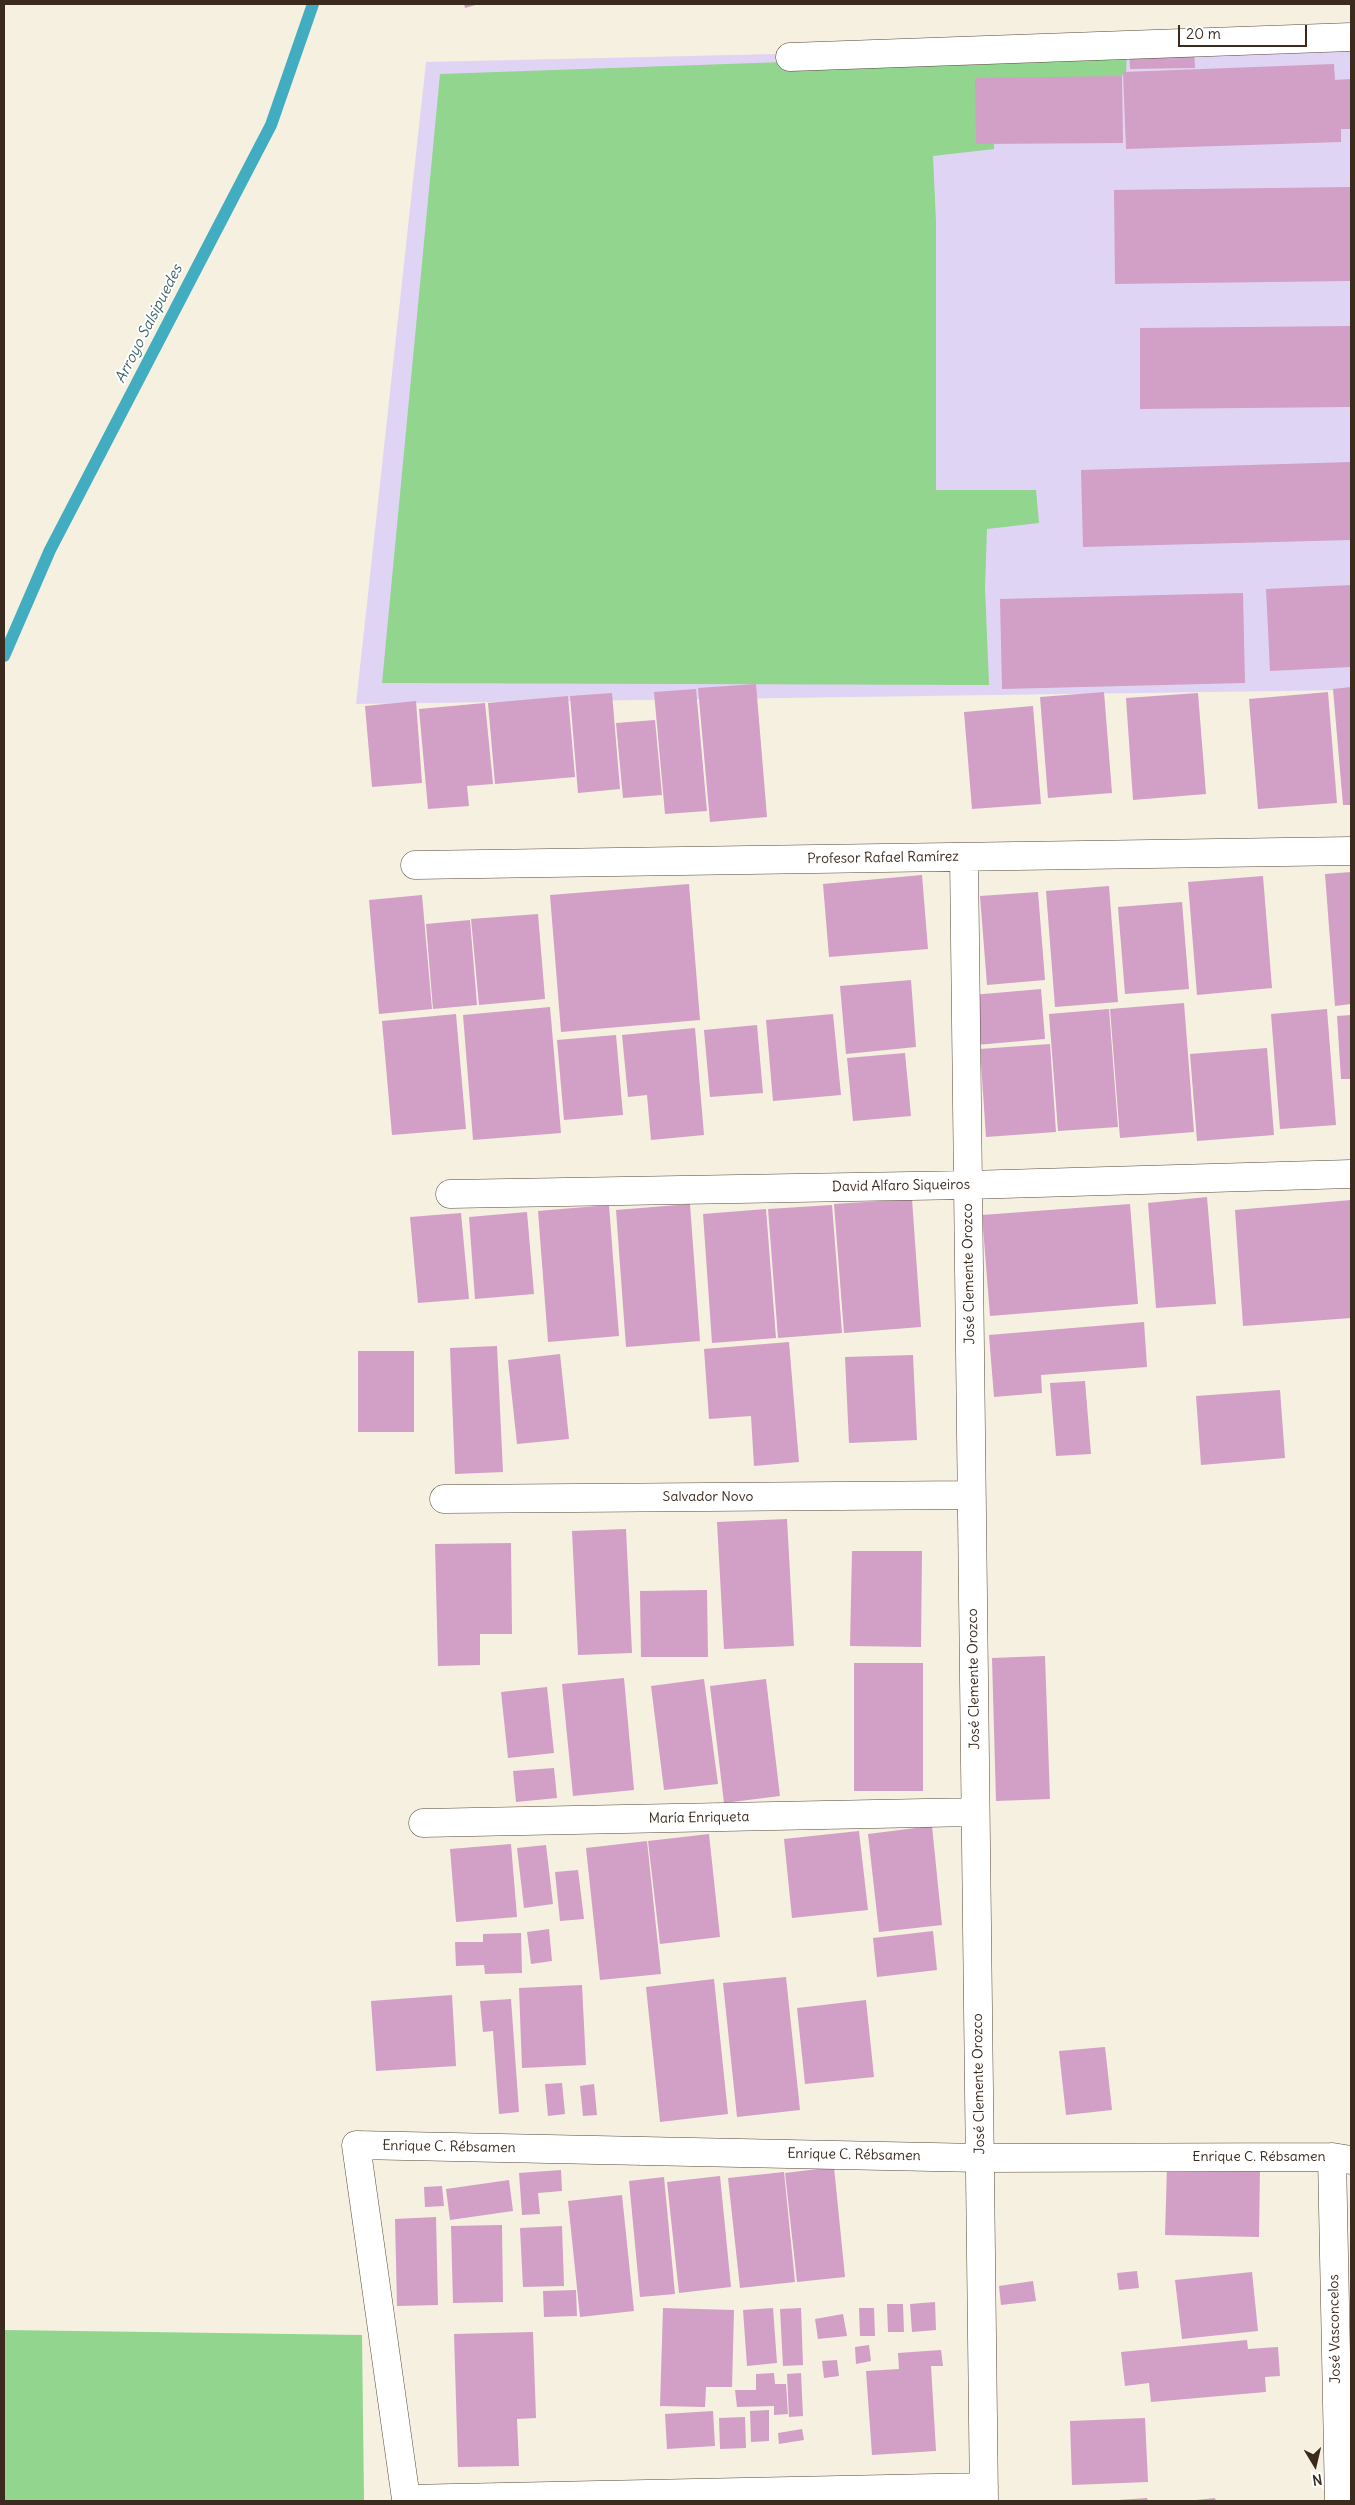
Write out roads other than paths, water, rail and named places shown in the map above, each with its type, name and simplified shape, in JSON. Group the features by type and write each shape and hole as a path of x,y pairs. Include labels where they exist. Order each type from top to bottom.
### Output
{"street":[{"path":"790,57 1351,37"},
{"name":"Profesor Rafael Ramírez","path":"415,865 1351,851"},
{"name":"José Clemente Orozco","path":"964,857 984,2494"},
{"name":"David Alfaro Siqueiros","path":"450,1194 968,1185 1351,1174"},
{"name":"Salvador Novo","path":"444,1499 971,1495"},
{"name":"María Enriqueta","path":"423,1823 975,1812"},
{"name":"Enrique C. Rébsamen","path":"984,2494 406,2499 356,2145 980,2158 1341,2159"},
{"name":"José Vasconcelos","path":"1339,2501 1341,2159"}],"waterway":[{"name":"Arroyo Salsipuedes","path":"4,656 50,550 271,125 313,4"}]}
